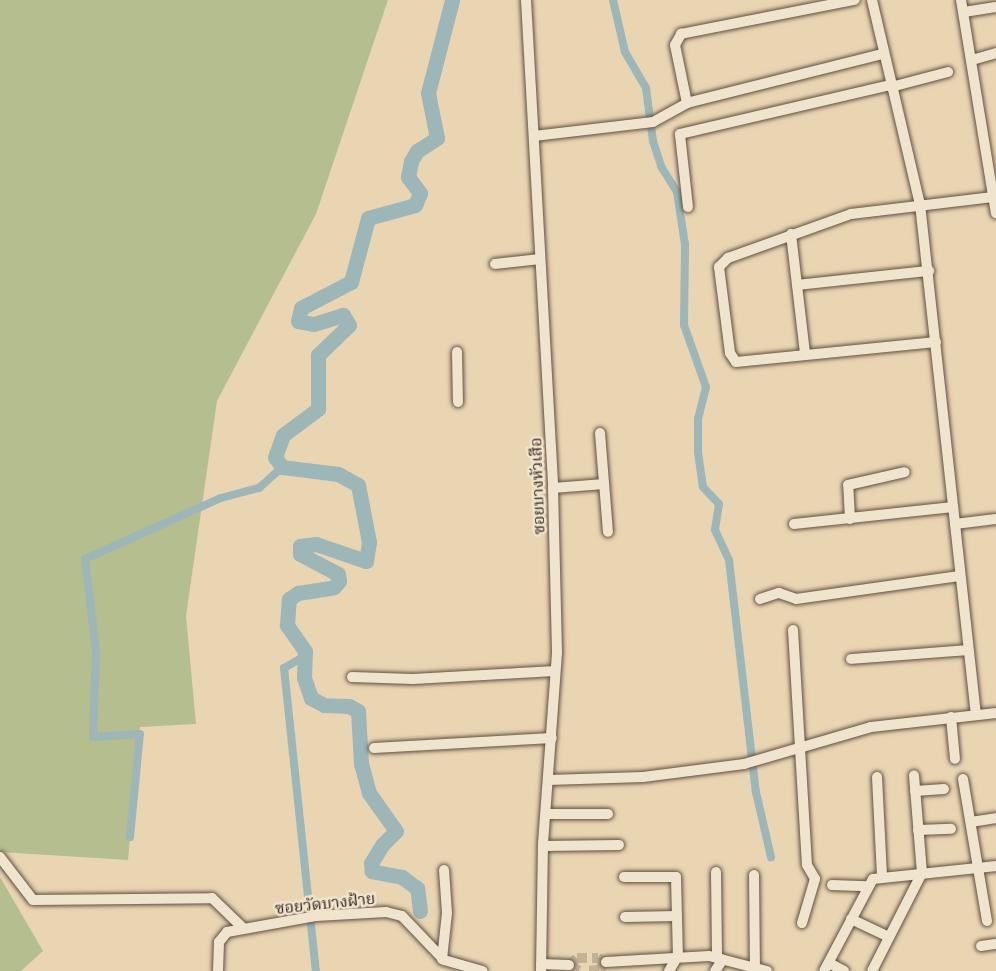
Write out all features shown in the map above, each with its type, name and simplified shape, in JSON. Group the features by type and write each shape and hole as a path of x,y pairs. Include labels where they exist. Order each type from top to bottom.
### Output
{"street":[{"name":"ซอยบางหัวเสือ","path":"526,0 553,488 555,671 543,846 541,968"},
{"path":"687,103 675,45 681,34 855,0"},
{"path":"872,0 882,54 920,204 929,271 967,650 976,715"},
{"path":"961,0 996,213"},
{"path":"964,12 996,7"},
{"path":"972,60 996,53"},
{"path":"534,136 653,122 687,103 882,54"},
{"path":"688,207 680,134 948,72"},
{"path":"936,342 741,362 732,358 719,267 728,258 851,214 993,197"},
{"path":"791,234 805,354"},
{"path":"495,264 540,259"},
{"path":"797,285 929,271"},
{"path":"457,352 459,402"},
{"path":"600,433 608,532"},
{"path":"850,519 848,485 905,472"},
{"path":"553,488 604,484"},
{"path":"794,524 953,507"},
{"path":"955,524 996,519"},
{"path":"760,599 779,593 796,598 959,576"},
{"path":"793,630 807,865 815,879 802,923"},
{"path":"851,659 967,650"},
{"path":"352,677 413,679 555,671"},
{"path":"549,780 643,777 744,764 871,727 996,713"},
{"path":"951,717 955,759"},
{"path":"374,748 552,738"},
{"path":"873,971 922,873 914,775"},
{"path":"877,777 882,876"},
{"path":"963,779 987,921"},
{"path":"915,791 944,789"},
{"path":"546,814 608,814"},
{"path":"970,822 996,818"},
{"path":"918,830 951,829"},
{"path":"543,846 619,845"},
{"path":"0,856 33,900 212,898 243,928"},
{"path":"844,971 827,967 867,886 882,876 996,867"},
{"path":"444,870 447,913 442,959 482,971"},
{"path":"715,971 720,958 716,872"},
{"path":"624,877 673,875 677,880 678,957 669,971"},
{"path":"606,962 678,957 720,958 761,970 754,875"},
{"path":"832,885 867,886"},
{"name":"ซอยวัดบางฝ้าย","path":"218,971 222,935 243,928 316,916 394,912 410,922 442,959"},
{"path":"625,917 677,916"},
{"path":"851,919 890,937"},
{"path":"981,946 996,944"},
{"path":"622,971 628,960"},
{"path":"541,968 569,965"}],"green space":[{"path":"0,0 388,0 316,214 217,401 186,616 196,724 140,727 128,860 0,852"},
{"path":"0,877 43,951 21,971 0,971"}],"waterway":[{"path":"420,911 417,888 402,877 372,871 371,863 383,844 396,831 369,793 361,764 358,711 349,706 324,705 311,698 304,678 305,651 287,625 289,599 298,593 334,587 339,581 338,574 300,554 300,546 316,544 366,561 369,542 358,485 338,474 282,467 275,457 283,435 318,409 318,355 349,325 343,315 313,324 298,321 301,308 351,282 368,218 415,205 420,193 408,177 411,161 417,151 437,138 428,93 452,0"},
{"path":"613,0 625,52 646,88 653,141 662,168 677,192 685,245 684,325 706,387 698,419 698,452 703,487 719,504 715,530 729,560 756,792 771,857"},
{"path":"130,837 140,734 93,737 96,652 85,559 221,498 259,488 282,467"},
{"path":"305,656 284,668 316,971"}],"tunnel":[{"path":"579,971 569,965 577,958 598,958 606,962 599,970 588,971"}]}
